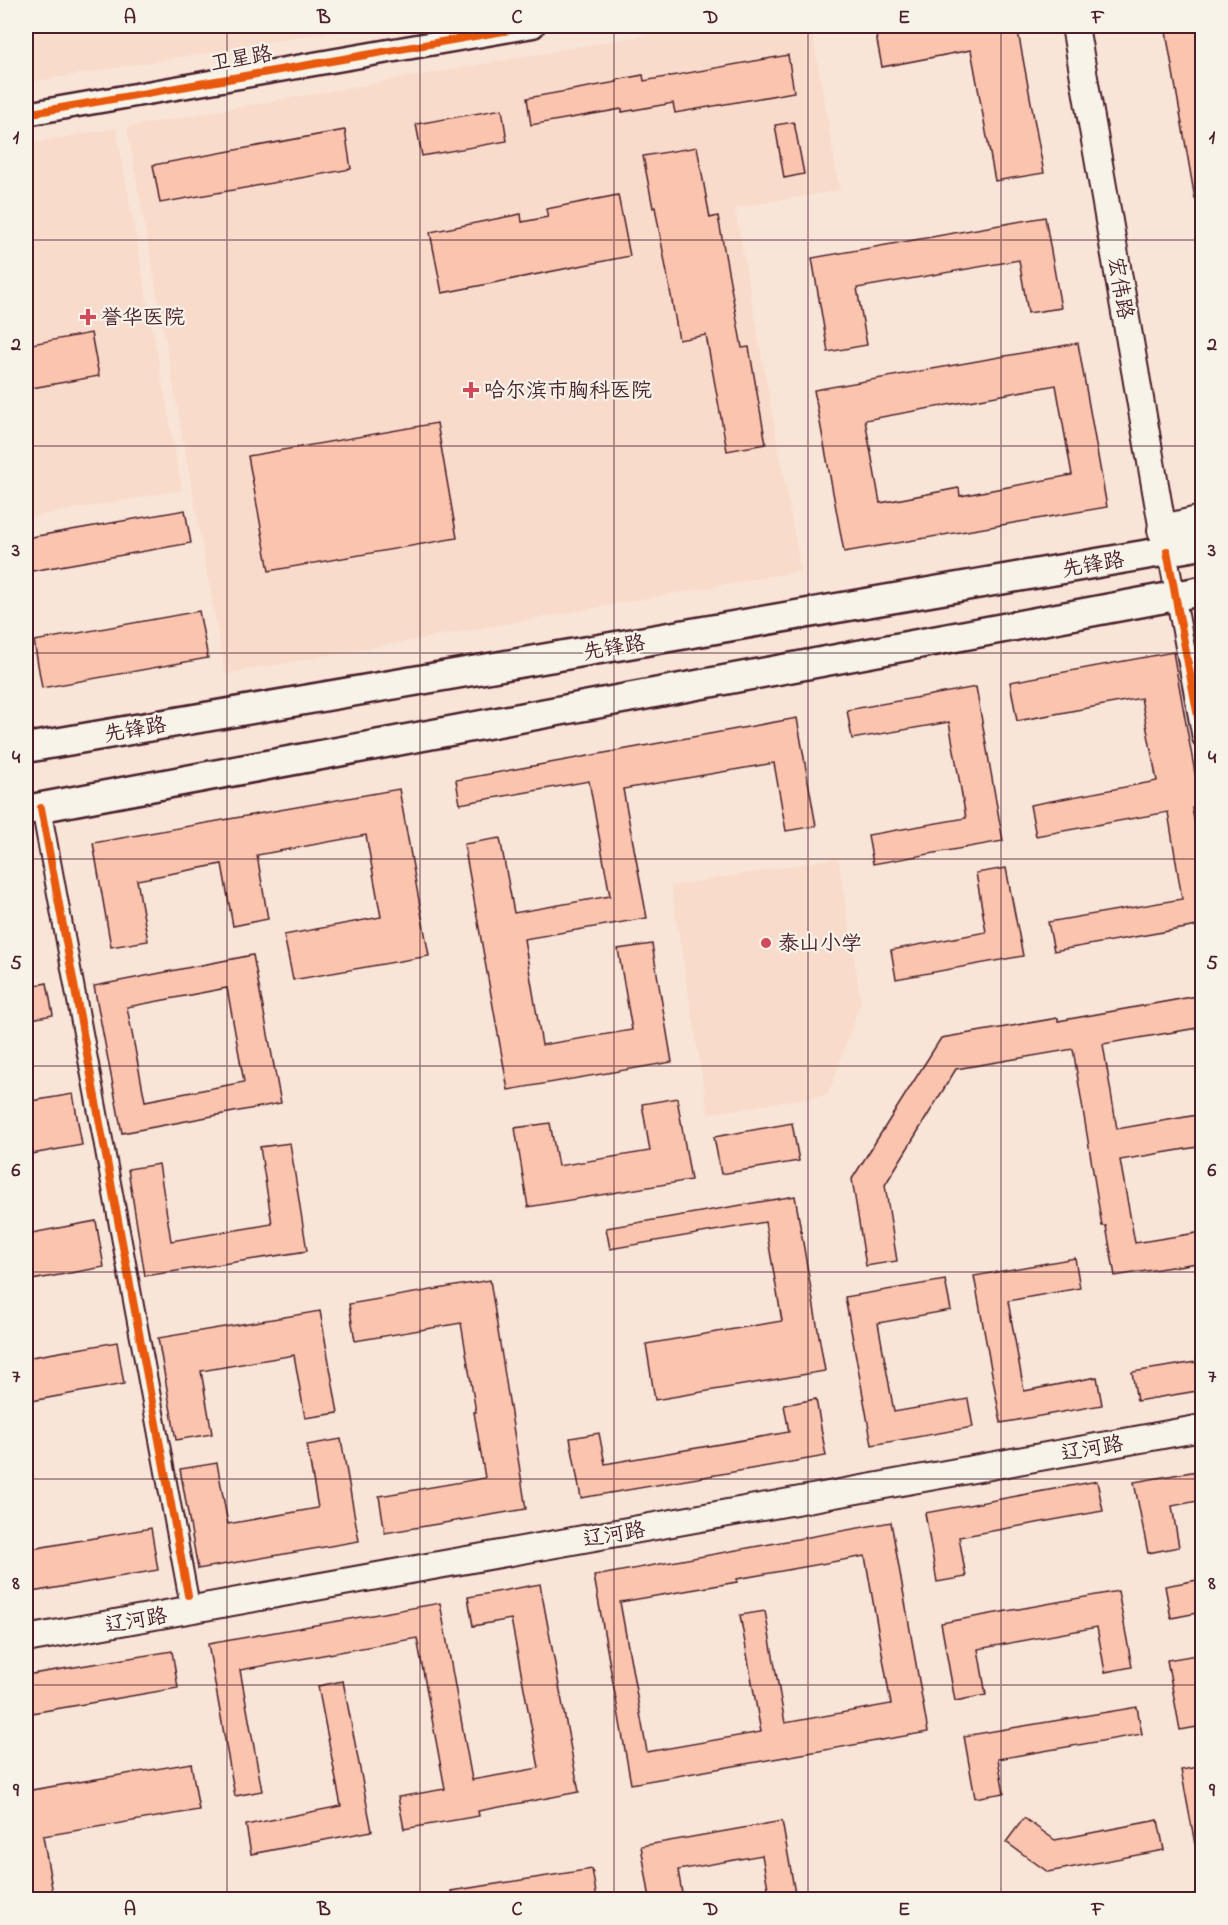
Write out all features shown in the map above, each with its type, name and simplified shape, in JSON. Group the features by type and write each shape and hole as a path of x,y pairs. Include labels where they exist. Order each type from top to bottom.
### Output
{"highway":[{"path":"1165,541 1203,521"}],"main road":[{"name":"宏伟路","path":"1075,26 1165,541"},
{"name":"先锋路","path":"26,748 1165,541 1203,545"},
{"path":"33,809 1189,593"},
{"name":"辽河路","path":"26,1625 986,1455 1203,1414"},
{"name":"辽河路","path":"26,1640 1203,1428"}],"street":[{"name":"卫星路","path":"26,114 533,26"},
{"path":"1165,541 1189,593 1203,738"},
{"path":"33,809 188,1595"}],"shaded area":[{"path":"26,26 367,26 26,83"},
{"name":"哈尔滨市胸科医院","path":"695,26 811,26 840,190 735,208 801,571 225,674 127,127"},
{"name":"誉华医院","path":"116,128 182,490 26,518 26,144"},
{"name":"泰山小学","path":"838,858 861,1001 828,1095 708,1114 671,886"}],"building":[{"path":"900,26 1017,26 1044,173 995,181 971,50 882,67 875,30"},
{"path":"1165,26 1203,26 1203,198 1195,199"},
{"path":"788,55 794,92 675,113 673,103 622,112 622,109 531,125 527,98 617,82 616,80 643,75 644,81"},
{"path":"502,109 507,141 422,156 416,124"},
{"path":"794,122 804,174 784,178 775,125"},
{"path":"345,130 351,169 160,203 153,165"},
{"path":"697,147 710,218 718,216 742,348 749,347 766,444 727,451 706,335 679,340 655,207 653,208 643,156"},
{"path":"618,195 630,256 442,293 430,232 521,214 522,222 548,217 546,209"},
{"path":"1045,217 1061,308 1028,313 1019,260 857,288 867,345 828,352 812,258"},
{"path":"91,333 99,376 26,389 26,345"},
{"path":"1078,343 1107,507 844,552 814,390","holes":["1056,385 1072,475 960,496 959,488 880,503 865,420"]},
{"path":"437,423 457,538 269,571 248,456"},
{"path":"185,510 191,543 26,572 26,538"},
{"path":"199,611 208,658 42,688 34,641"},
{"path":"1173,652 1201,806 1192,808 1203,870 1203,925 1054,951 1048,922 1182,899 1168,812 1036,836 1030,805 1157,781 1141,698 1017,721 1010,682"},
{"path":"976,687 1003,841 873,864 868,835 966,818 949,722 852,739 847,710"},
{"path":"797,718 816,826 786,831 774,763 623,789 647,918 524,939 542,1045 632,1030 618,949 652,944 672,1062 508,1090 464,844 500,838 514,913 610,896 589,781 460,804 456,780"},
{"path":"399,789 429,956 293,980 284,935 381,917 366,835 257,855 268,919 233,926 222,864 137,880 148,941 111,947 93,843"},
{"path":"1006,868 1023,956 896,979 891,950 986,932 976,873"},
{"path":"253,955 281,1103 122,1133 94,986","holes":["227,988 244,1082 145,1101 127,1007"]},
{"path":"47,983 53,1015 26,1020 26,987"},
{"path":"1203,995 1203,1027 1103,1044 1117,1129 1203,1114 1203,1146 1120,1160 1135,1243 1203,1232 1203,1262 1115,1276 1106,1226 1102,1226 1073,1049 956,1069 885,1185 897,1261 866,1266 852,1179 941,1038 1058,1018 1058,1021"},
{"path":"73,1094 82,1145 26,1155 26,1102"},
{"path":"677,1098 691,1180 528,1207 515,1128 550,1123 558,1166 650,1151 642,1104"},
{"path":"792,1123 799,1161 721,1174 714,1137"},
{"path":"290,1143 307,1251 145,1276 128,1169 159,1164 171,1241 272,1224 260,1147"},
{"path":"795,1196 825,1371 655,1400 646,1344 782,1321 765,1222 610,1249 606,1228"},
{"path":"96,1221 104,1267 26,1281 26,1234"},
{"path":"1075,1258 1080,1288 1008,1301 1024,1391 1097,1377 1102,1405 1001,1423 974,1276"},
{"path":"490,1280 526,1509 385,1533 379,1496 485,1478 474,1412 476,1412 461,1323 355,1341 349,1304"},
{"path":"945,1280 951,1310 878,1323 894,1412 968,1399 973,1427 872,1445 845,1297"},
{"path":"320,1311 338,1413 305,1418 294,1355 201,1371 212,1434 176,1440 158,1338"},
{"path":"117,1342 124,1384 26,1402 26,1358"},
{"path":"1203,1361 1203,1390 1137,1401 1132,1372"},
{"path":"816,1399 826,1456 581,1498 570,1438 599,1433 605,1464 789,1432 784,1405"},
{"path":"341,1439 359,1541 198,1569 180,1469 217,1463 228,1524 318,1508 307,1445"},
{"path":"1203,1470 1203,1500 1172,1506 1179,1547 1148,1553 1134,1482"},
{"path":"1097,1481 1103,1511 959,1537 966,1577 937,1582 925,1513"},
{"path":"891,1522 928,1732 631,1784 594,1576","holes":["865,1556 891,1704 785,1723 765,1611 740,1615 761,1732 647,1752 620,1602 737,1582 737,1579"]},
{"path":"151,1528 158,1570 26,1593 26,1550"},
{"path":"1203,1579 1203,1612 1171,1618 1165,1586"},
{"path":"540,1584 579,1792 478,1811 479,1816 404,1829 398,1797 445,1789 417,1638 240,1670 262,1791 235,1796 208,1644 440,1603 472,1780 539,1768 511,1619 473,1626 468,1597"},
{"path":"1118,1591 1132,1667 1105,1672 1097,1627 978,1649 986,1695 955,1701 941,1623"},
{"path":"172,1651 178,1688 26,1714 26,1675"},
{"path":"1196,1655 1203,1690 1203,1726 1180,1730 1167,1660"},
{"path":"343,1681 372,1831 251,1854 246,1825 341,1806 318,1686"},
{"path":"1137,1707 1142,1734 998,1759 1004,1793 975,1798 964,1736"},
{"path":"191,1763 199,1810 43,1836 54,1899 26,1899 26,1791"},
{"path":"1203,1766 1203,1844 1195,1844 1181,1770"},
{"path":"1024,1818 1055,1840 1158,1820 1164,1850 1048,1872 1006,1842"},
{"path":"782,1821 796,1899 770,1899 762,1855 678,1870 683,1899 650,1899 641,1846"},
{"path":"592,1869 597,1899 452,1899 451,1891"}],"cycle path":[{"path":"26,114 533,26"},
{"path":"1167,551 1202,738"},
{"path":"41,808 188,1595"}],"place":[{"name":"誉华医院","path":"88,317"},
{"name":"哈尔滨市胸科医院","path":"471,390"},
{"name":"泰山小学","path":"766,943"}]}
